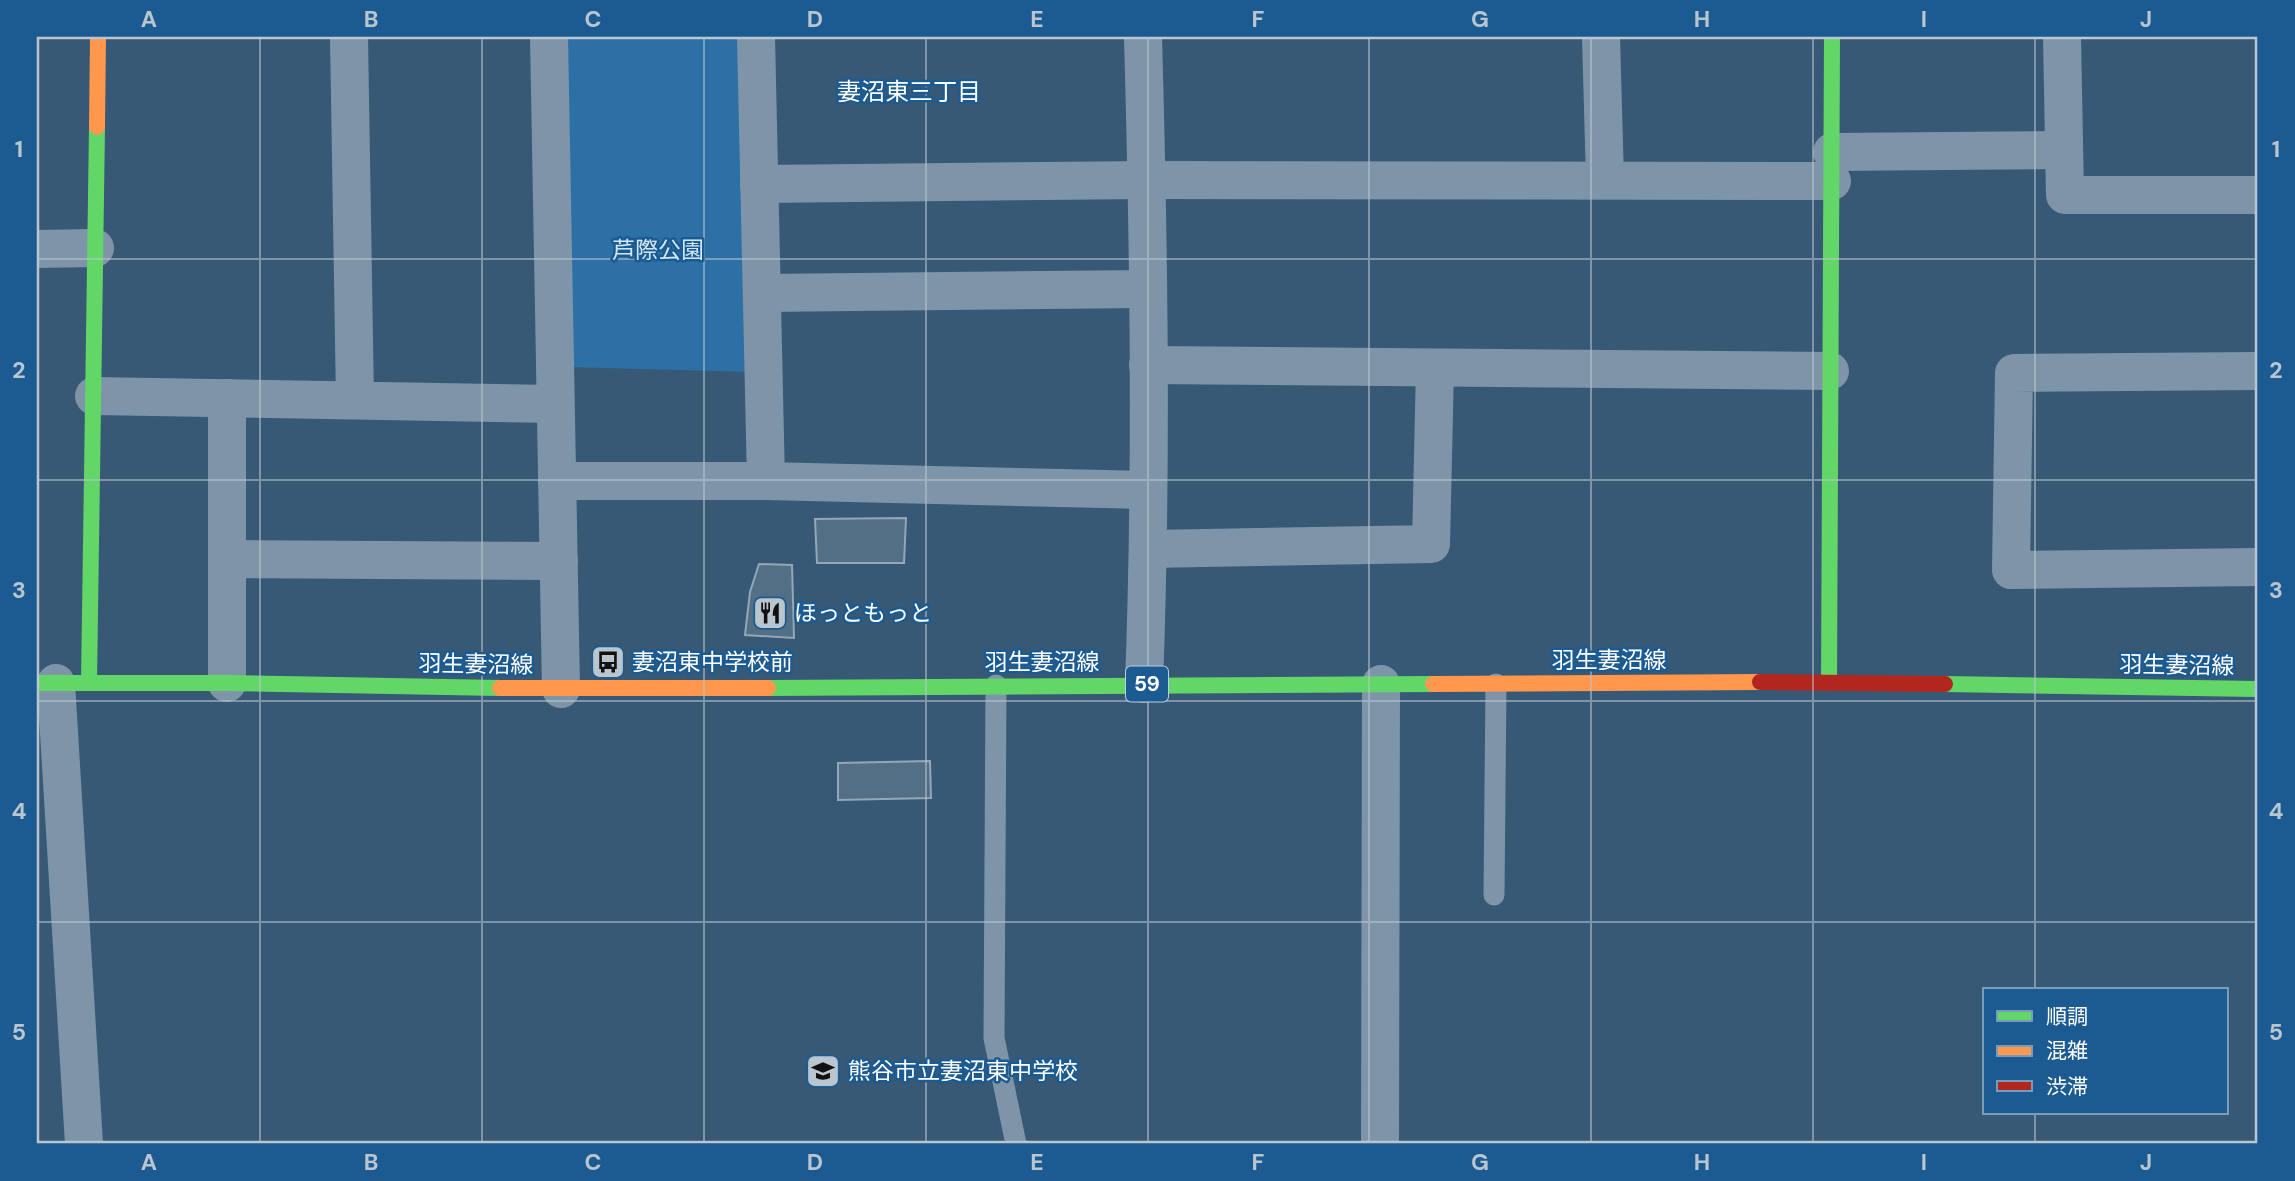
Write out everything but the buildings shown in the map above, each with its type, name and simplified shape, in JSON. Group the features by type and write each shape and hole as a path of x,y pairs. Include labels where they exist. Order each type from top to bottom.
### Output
{"main road":[{"path":"61,683 94,396 98,37"},
{"path":"1829,682 1832,37"},
{"name":"羽生妻沼線","path":"61,683 561,689 1829,682 2258,688"}],"street":[{"path":"349,37 355,400"},
{"path":"549,37 561,689"},
{"path":"756,37 766,481"},
{"path":"1143,37 1147,180 1149,549 1144,684"},
{"path":"1601,37 1605,180"},
{"path":"2063,37 2065,195 2258,195"},
{"path":"759,184 1147,180 1605,180 2064,150"},
{"path":"37,249 95,248"},
{"path":"762,293 1148,289"},
{"path":"1148,365 1830,371"},
{"path":"1149,549 1431,544 1434,368"},
{"path":"2258,371 2014,373 2011,570 2258,567"},
{"path":"94,396 555,404"},
{"path":"227,398 227,683"},
{"path":"557,481 766,481 1148,491"},
{"path":"227,559 559,561"},
{"path":"61,683 84,1144"},
{"path":"1380,1144 1381,684"}],"lane":[{"path":"1494,895 1496,684"},
{"path":"996,685 995,1038 1016,1144"}],"green space":[{"name":"芦際公園","path":"565,37 743,37 753,372 567,367"}],"traffic: fast":[{"path":"1829,682 1832,37"},
{"path":"89,683 97,127"},
{"path":"37,683 500,688"},
{"path":"768,688 1433,684"},
{"path":"1945,684 2258,689"}],"traffic: slow":[{"path":"97,127 98,37"},
{"path":"1433,684 1760,682"},
{"path":"500,688 768,688"}],"traffic: jam":[{"path":"1760,682 1945,684"}],"place":[{"name":"ほっともっと","path":"770,613"},
{"name":"妻沼東中学校前","path":"608,662"},
{"name":"熊谷市立妻沼東中学校","path":"823,1071"}],"district":[{"name":"妻沼東三丁目","path":"909,92"}]}
